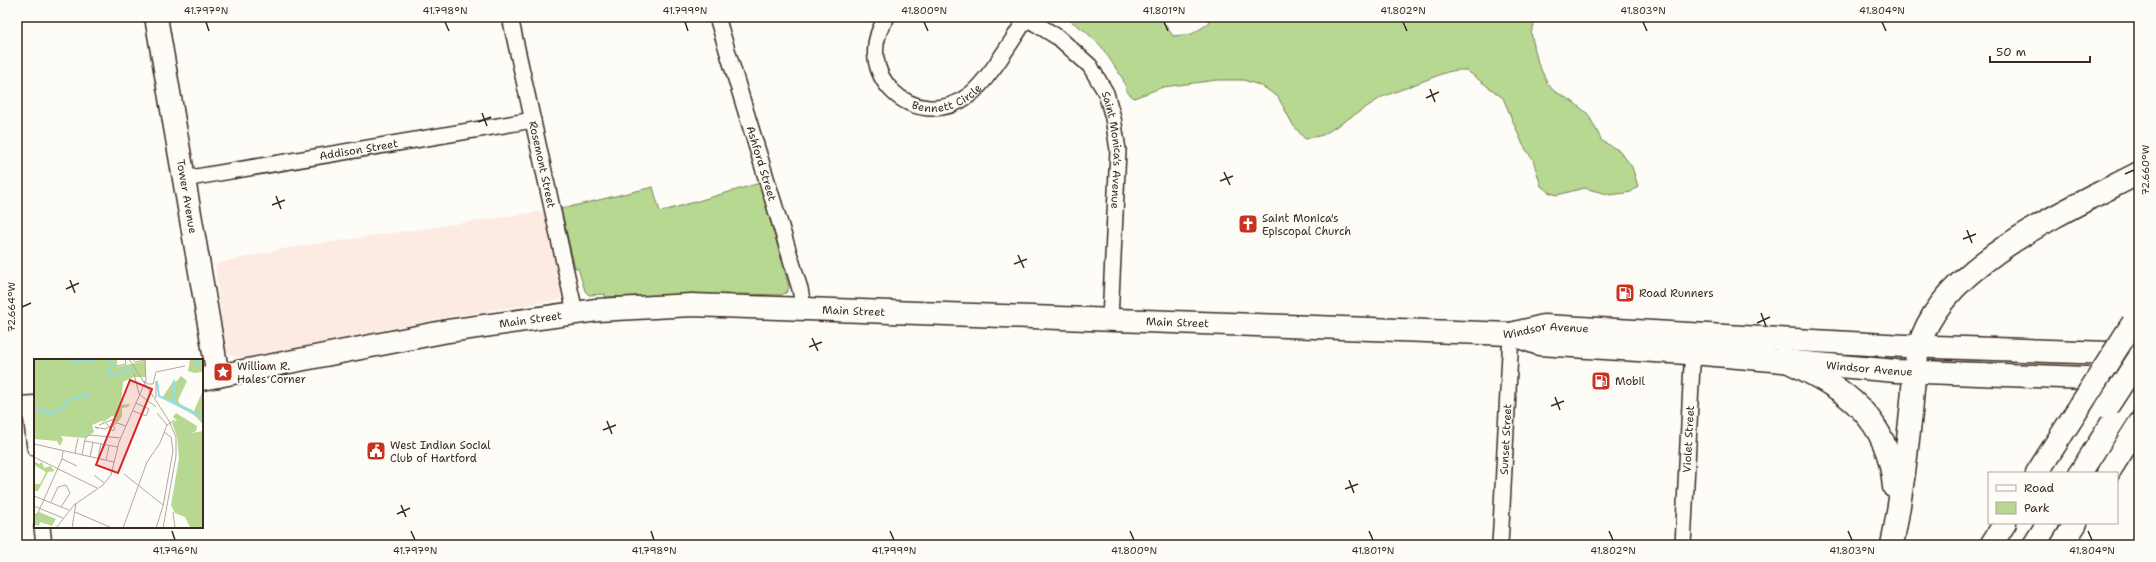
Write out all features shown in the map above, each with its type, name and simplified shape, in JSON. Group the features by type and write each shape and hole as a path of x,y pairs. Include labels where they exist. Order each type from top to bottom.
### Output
{"main road":[{"name":"Tower Avenue","path":"156,17 184,179 210,377"},
{"path":"1893,538 1919,346 1936,311 1960,282 1975,268 2041,225 2139,173"},
{"name":"Main Street","path":"210,377 448,331 575,312 692,305 1511,334"},
{"path":"2038,472 2136,319"},
{"name":"Windsor Avenue","path":"1511,334 1544,326 1650,341 1693,343 1788,339 1919,346 2139,354"},
{"path":"1788,339 1787,361 1846,393 1863,409 1876,426 1886,447 1892,466 1893,538"},
{"name":"Windsor Avenue","path":"1693,343 1787,361 1915,372 2139,380"},
{"path":"2081,472 2139,358"},
{"path":"2066,472 2114,407 2139,380"},
{"path":"2109,472 2139,424"},
{"path":"1991,545 2004,524"},
{"path":"2019,545 2032,524"},
{"path":"2034,545 2047,524"},
{"path":"2062,545 2075,524"}],"street":[{"name":"Rosemont Street","path":"510,17 575,312"},
{"name":"Ashford Street","path":"717,17 800,289 804,310"},
{"name":"Bennett Circle","path":"887,17 878,34 876,44 877,62 882,78 896,95 906,102 915,107 935,109 958,102 969,96 979,86 1026,18"},
{"name":"Saint Monica's Avenue","path":"1026,18 1059,38 1090,66 1106,93 1113,118 1118,150 1110,320"},
{"name":"Addison Street","path":"184,179 533,120"},
{"name":"Sunset Street","path":"1500,545 1511,334"},
{"name":"Violet Street","path":"1683,545 1693,343"},
{"path":"28,407 34,442"},
{"path":"42,528 44,545"}],"shaded area":[{"path":"545,211 562,297 559,300 454,316 240,358 230,355 225,349 215,264 282,249"}],"green space":[{"path":"1065,17 1160,17 1173,36 1192,34 1208,24 1209,17 1544,17 1535,22 1531,33 1538,63 1548,84 1554,91 1572,101 1588,114 1602,141 1620,151 1632,167 1638,186 1631,192 1611,195 1584,188 1557,195 1548,192 1541,186 1533,160 1523,145 1503,98 1466,70 1447,72 1382,97 1323,135 1305,139 1293,125 1278,97 1262,86 1244,80 1217,80 1163,87 1134,98 1127,92 1123,79 1101,46 1085,31"},
{"path":"760,183 789,287 787,292 781,295 742,294 605,297 605,294 589,295 585,291 578,268 575,268 561,209 653,187 660,212"}],"place":[{"name":"Saint Monica's Episcopal Church","path":"1248,224"},
{"name":"Road Runners","path":"1625,293"},
{"name":"William R. Hales Corner","path":"223,372"},
{"name":"Mobil","path":"1601,381"},
{"name":"West Indian Social Club of Hartford","path":"376,451"}]}
